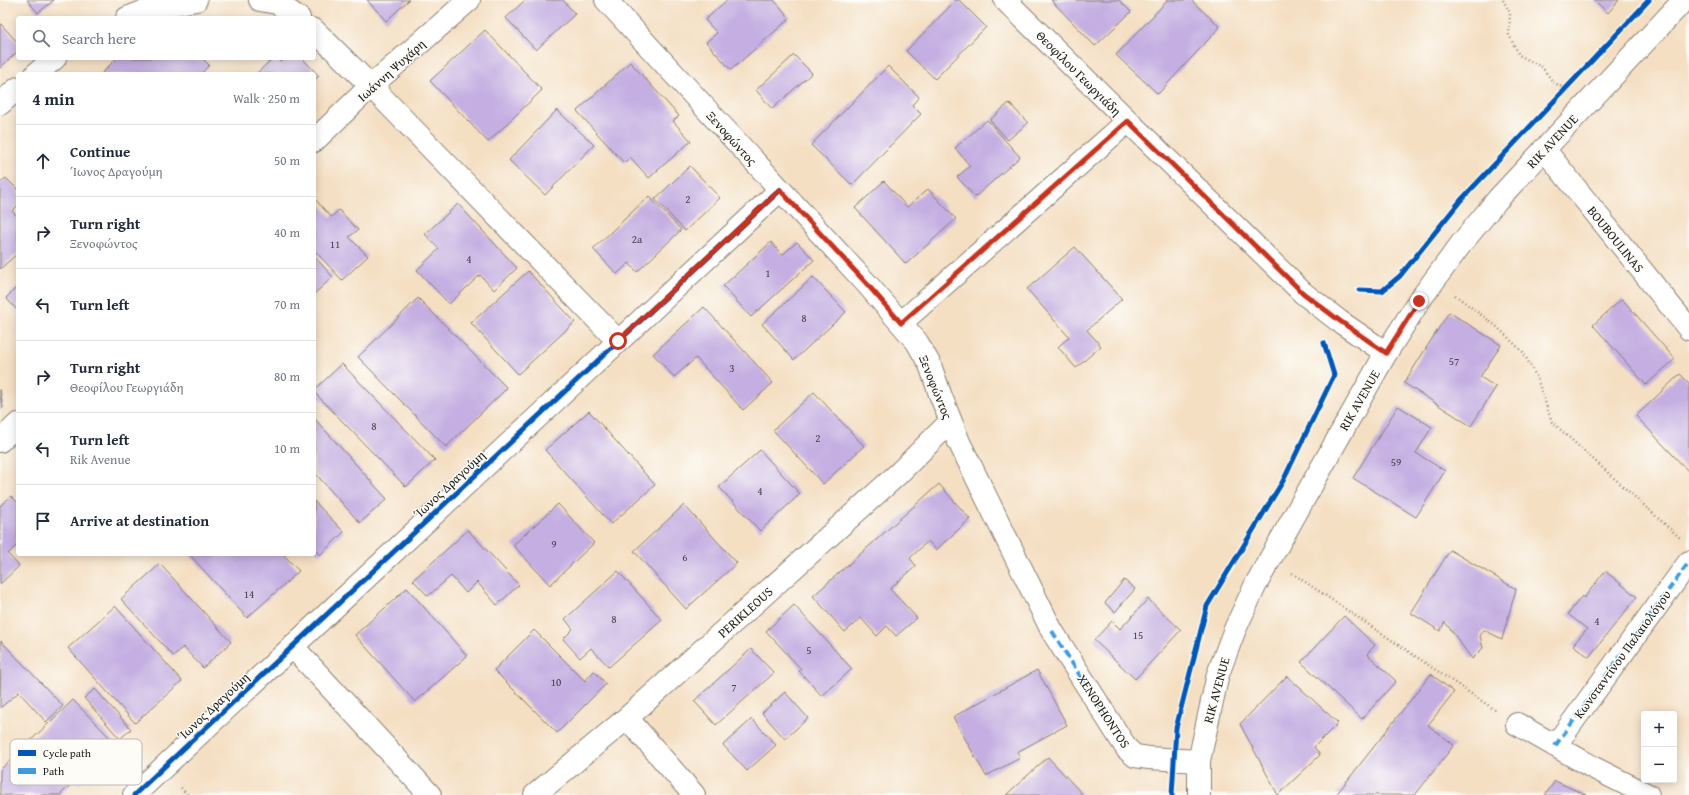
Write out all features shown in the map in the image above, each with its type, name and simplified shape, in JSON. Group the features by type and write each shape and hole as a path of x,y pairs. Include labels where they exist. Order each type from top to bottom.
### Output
{"street":[{"path":"132,16 153,8 196,0"},
{"path":"260,0 277,3 296,16"},
{"name":"Ιωάννη Ψυχάρη","path":"316,139 371,86 469,0"},
{"name":"Ξενοφώντος","path":"606,0 867,284 917,342 930,365 950,422 1052,631"},
{"name":"Θεοφίλου Γεωργιάδη","path":"1005,0 1303,293 1386,353"},
{"name":"RIK AVENUE","path":"1198,795 1199,761 1218,674 1235,629 1270,558 1386,353 1419,301 1461,244 1498,199 1684,0"},
{"path":"316,32 371,86 618,341"},
{"path":"38,72 53,60"},
{"path":"0,104 16,90"},
{"path":"901,323 1128,121"},
{"name":"BOUBOULINAS","path":"1544,149 1689,329"},
{"name":"Ίωνος Δραγούμη","path":"134,795 780,190"},
{"name":"PERIKLEOUS","path":"534,795 627,718 898,474 950,422"},
{"path":"0,441 16,426"},
{"name":"Κωνσταντίνου Παλαιολόγου","path":"1555,746 1689,562"},
{"name":"XENOPHONTOS","path":"1052,631 1127,750 1134,756 1199,761"},
{"path":"292,646 430,795"},
{"path":"627,718 694,795"},
{"path":"1517,724 1555,746 1648,795"}],"path":[{"path":"1503,0 1510,13 1509,35 1519,55 1542,67 1552,82 1565,89"},
{"path":"1560,95 1571,83"},
{"path":"1452,292 1496,326 1523,352 1537,378 1552,422 1683,542"},
{"path":"1270,558 1517,724"}],"building":[{"path":"27,0 54,0 38,13"},
{"path":"367,0 409,0 386,21"},
{"path":"525,0 563,0 575,14 536,50 506,18"},
{"path":"727,0 774,0 790,18 731,70 706,42 717,33 705,20"},
{"path":"956,0 959,0 986,27 935,79 906,51"},
{"path":"1051,0 1119,0 1131,12 1095,46"},
{"path":"1168,0 1191,0 1220,27 1158,94 1116,55"},
{"path":"1594,0 1619,0 1608,13"},
{"path":"0,23 16,41 16,53 0,68"},
{"path":"485,30 542,90 488,142 430,81"},
{"path":"794,55 812,73 772,109 756,90"},
{"path":"115,60 204,60 209,65 203,72 103,72"},
{"path":"271,60 278,60 280,62 282,60 304,60 315,72 258,72"},
{"path":"630,62 679,116 673,121 691,141 649,178 630,157 624,163 577,111"},
{"path":"888,66 919,97 912,105 921,114 852,185 811,145"},
{"path":"1009,103 1028,123 1008,140 990,120"},
{"path":"557,110 594,145 545,195 509,160"},
{"path":"987,120 1020,157 975,197 957,177 970,166 955,148"},
{"path":"690,166 720,198 685,231 655,199"},
{"path":"6,178 16,188 16,207 12,211 16,215 16,255 0,269 0,183"},
{"path":"884,181 907,207 928,189 956,219 906,264 855,208"},
{"path":"649,196 681,230 637,272 629,263 617,274 593,249"},
{"path":"316,200 331,217 339,210 358,230 349,237 368,256 342,280 316,252"},
{"path":"458,204 517,268 494,290 480,275 449,304 417,270 439,249 425,234"},
{"path":"771,242 782,255 797,242 814,260 751,317 723,286"},
{"path":"1075,247 1122,299 1087,330 1101,346 1076,368 1058,347 1069,337 1027,289"},
{"path":"316,258 333,277 316,292"},
{"path":"528,271 575,322 518,374 471,323"},
{"path":"813,277 846,312 794,360 762,324"},
{"path":"16,288 16,309 6,298"},
{"path":"418,298 507,388 446,447 358,357"},
{"path":"1622,299 1675,359 1646,385 1593,325"},
{"path":"704,307 773,383 743,410 696,358 674,377 653,354"},
{"path":"1449,312 1501,345 1480,377 1496,387 1471,426 1404,383"},
{"path":"342,364 435,460 406,487 316,394 316,388"},
{"path":"1680,374 1689,383 1689,472 1636,416"},
{"path":"0,389 3,408 0,409"},
{"path":"814,392 864,446 823,484 773,430"},
{"path":"1398,406 1432,427 1416,453 1445,471 1416,517 1353,478"},
{"path":"589,411 655,485 611,524 545,450"},
{"path":"316,420 387,499 360,523 316,474"},
{"path":"760,450 800,494 760,531 719,487"},
{"path":"939,484 970,519 936,550 928,541 910,558 916,566 890,589 917,618 896,636 887,626 877,636 861,618 845,632 813,596"},
{"path":"11,496 16,501 16,546 8,554 19,566 0,584 0,506"},
{"path":"316,503 344,532 320,555 316,551"},
{"path":"558,504 594,543 550,585 513,545"},
{"path":"684,505 737,563 686,609 634,551"},
{"path":"468,530 519,585 497,605 477,582 466,593 451,576 428,596 413,580"},
{"path":"1450,550 1516,589 1502,639 1484,630 1480,636 1483,648 1472,659 1445,622 1440,631 1411,613"},
{"path":"191,556 285,556 299,571 247,618"},
{"path":"160,564 231,642 203,668 183,647 173,656 121,599"},
{"path":"618,571 662,620 609,667 591,648 580,658 563,639 573,629 565,619"},
{"path":"1605,571 1637,597 1589,657 1573,645 1587,629 1568,614 1582,596 1584,598"},
{"path":"1124,580 1135,589 1115,612 1105,603"},
{"path":"407,588 467,656 415,702 355,635"},
{"path":"1148,599 1181,630 1135,679 1094,640 1112,621 1120,629"},
{"path":"794,605 852,669 822,696 799,671 801,669 766,631"},
{"path":"115,606 182,681 135,723 68,648"},
{"path":"1344,616 1375,645 1367,654 1396,681 1362,719 1301,662"},
{"path":"534,630 585,681 594,671 606,684 557,733 494,670"},
{"path":"1,641 63,706 46,722 19,692 0,708"},
{"path":"751,649 774,673 716,725 694,701"},
{"path":"1037,670 1067,725 1017,752 1020,758 986,776 953,717"},
{"path":"1431,674 1454,692 1428,725 1454,745 1415,795 1336,795"},
{"path":"1287,676 1338,723 1314,747 1320,755 1278,795 1240,724"},
{"path":"95,689 131,729 120,739 84,698"},
{"path":"785,692 808,718 785,739 762,713"},
{"path":"73,700 111,739 32,739"},
{"path":"752,719 776,745 747,771 723,745"},
{"path":"1048,757 1083,795 1006,795"},
{"path":"10,760 10,785 70,785 60,795 0,795 0,770"},
{"path":"1555,781 1586,795 1545,795"}],"marked path":[{"path":"1555,746 1689,562"},
{"path":"1052,631 1114,730"}],"cycle path":[{"path":"1359,290 1382,291 1400,276 1461,200 1649,0"},
{"path":"134,795 780,190"},
{"path":"1172,795 1176,728 1207,606 1283,481 1334,375 1324,343"}],"route":[{"path":"618,341 780,190 901,323 1128,121 1303,293 1386,353 1419,301"}]}
